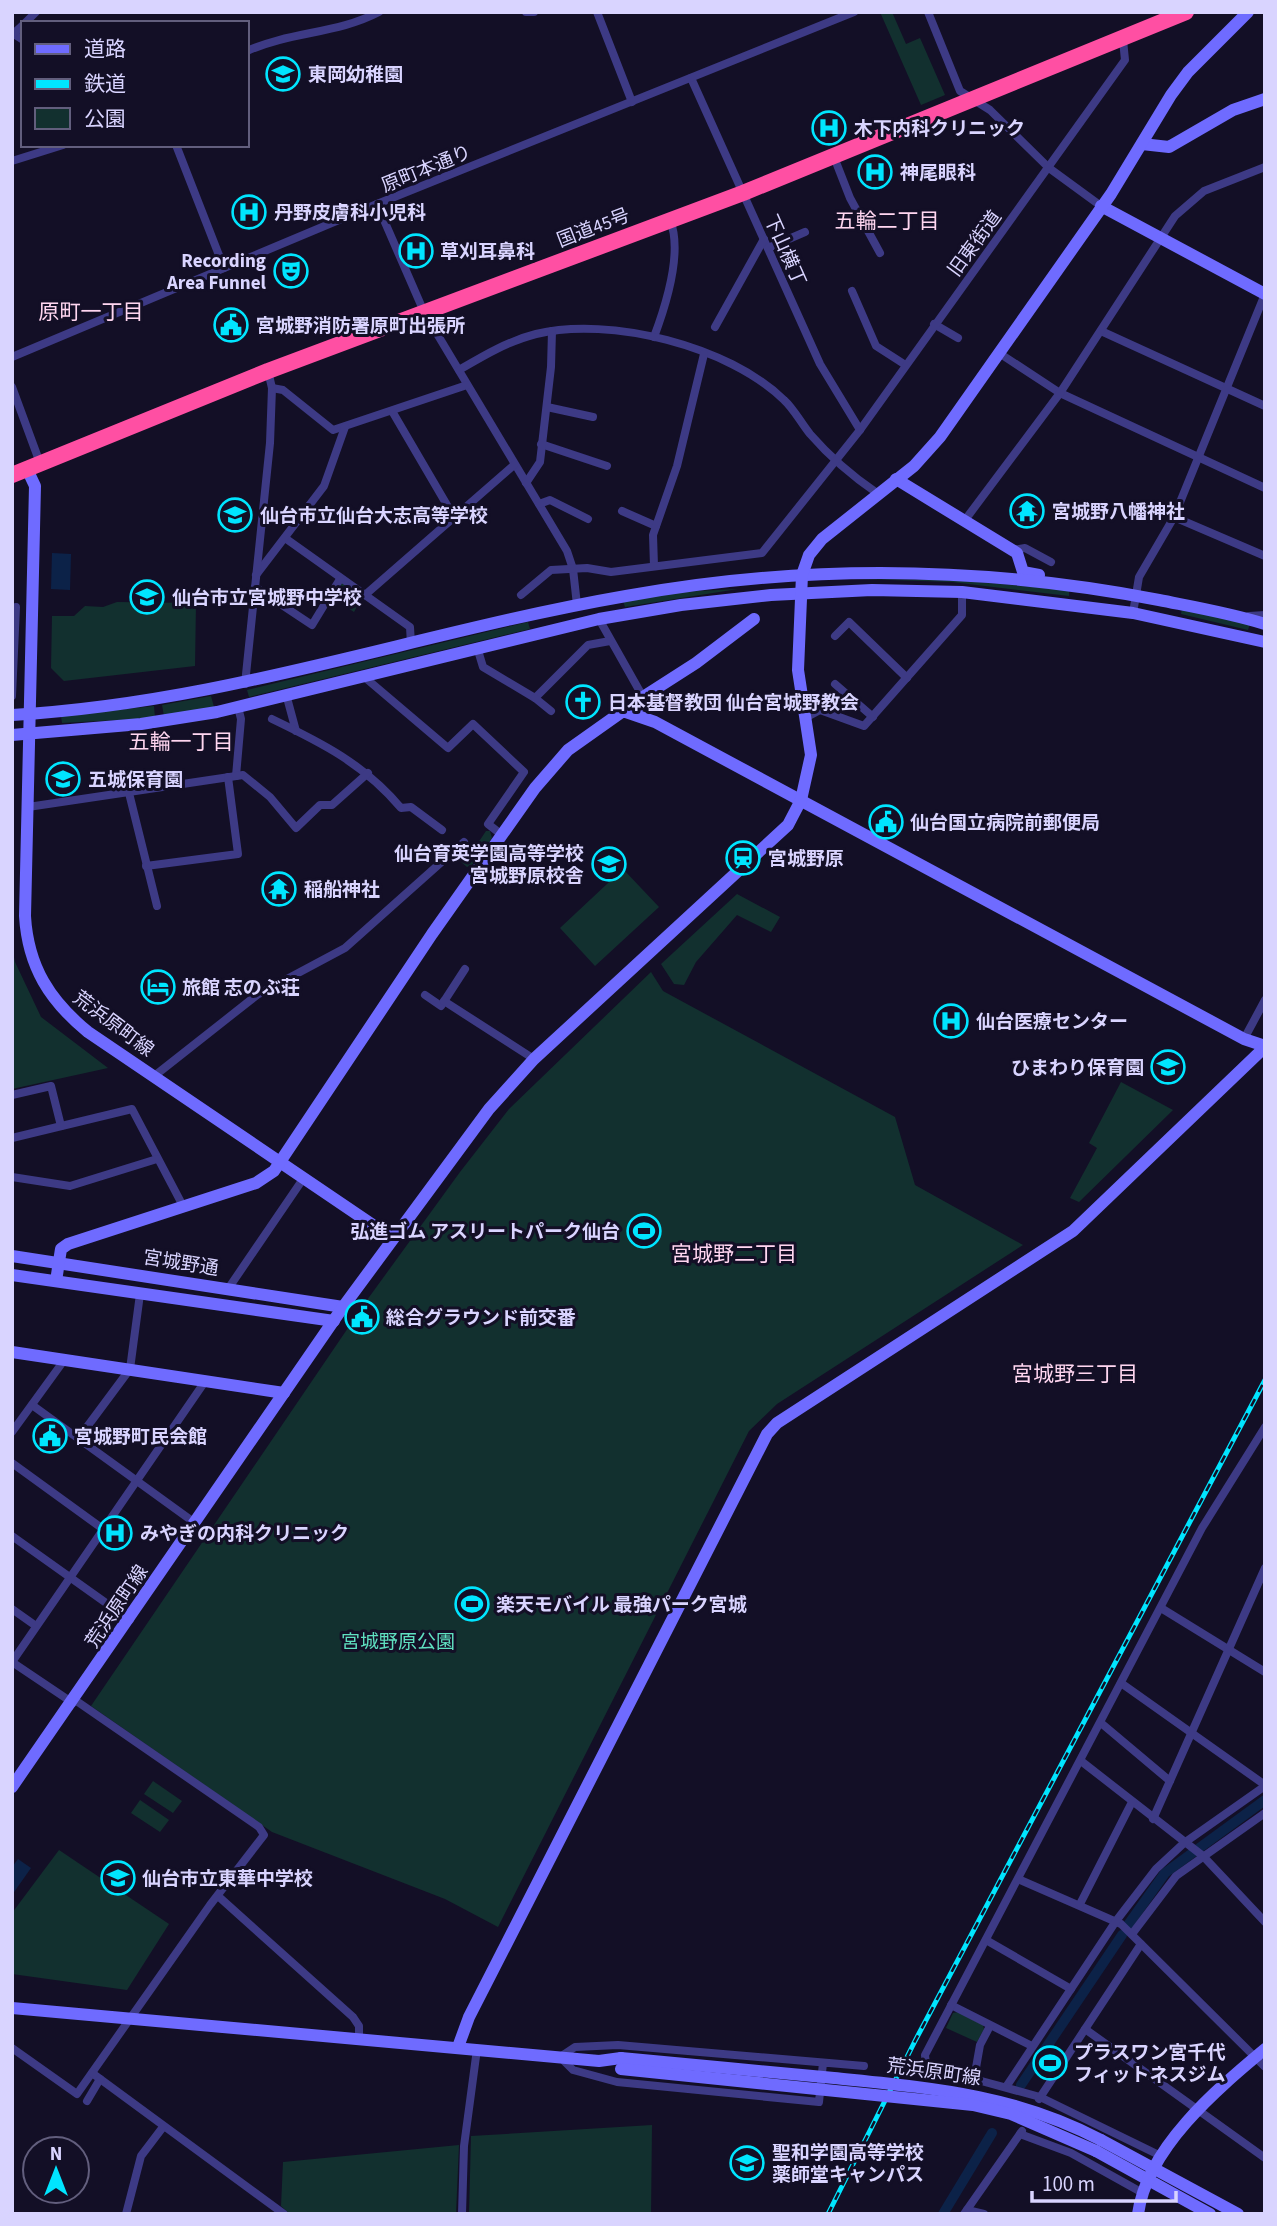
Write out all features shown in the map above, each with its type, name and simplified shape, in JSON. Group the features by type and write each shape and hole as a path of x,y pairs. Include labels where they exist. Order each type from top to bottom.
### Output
{"highway":[{"name":"国道45号","path":"27,469 268,371 743,193 1123,40 1160,18 1186,12"}],"street":[{"path":"248,51 298,33 352,26 379,12"},
{"path":"526,12 534,12"},
{"path":"597,12 632,103"},
{"name":"原町本通り","path":"12,357 377,204 854,12"},
{"path":"928,12 960,92 990,110 1049,168 1101,206 1265,294 1174,517 1139,577 1133,613"},
{"path":"802,575 809,555 822,539 914,466 940,436 1101,206 1188,72 1248,12"},
{"name":"旧東街道","path":"521,595 551,569 611,572 762,553 860,430 904,364 1125,60 1123,40"},
{"name":"下山横丁","path":"691,78 820,364 860,430"},
{"path":"1142,144 1169,147 1233,110 1265,99"},
{"path":"12,161 57,147"},
{"path":"178,147 224,268"},
{"path":"834,157 850,198 880,253"},
{"path":"965,520 1060,393 1175,216 1204,191 1265,167"},
{"path":"377,204 424,312 567,551 573,569 577,605"},
{"path":"654,337 666,307 677,238 670,220"},
{"path":"715,327 766,244 805,232"},
{"path":"852,291 876,346 904,364"},
{"path":"934,324 958,338"},
{"path":"458,370 508,344 551,331 590,328 654,337 741,369 785,400 835,461 877,493"},
{"path":"526,483 540,462 547,407 551,331"},
{"path":"1101,331 1265,406"},
{"path":"999,353 1060,393 1265,488"},
{"path":"654,566 653,535 677,466 704,354"},
{"path":"245,684 270,443 272,388 268,371"},
{"path":"272,388 283,390 332,430 467,385"},
{"path":"12,387 27,469"},
{"path":"547,407 593,417"},
{"path":"393,411 454,517"},
{"path":"256,575 324,486 345,427"},
{"path":"541,444 607,466"},
{"path":"365,595 514,465"},
{"name":"荒浜原町線","path":"27,469 34,486 26,921 36,970 62,1011 153,1077 392,1238"},
{"path":"896,479 1013,550 1017,553 1023,572 1052,576 1072,586"},
{"path":"539,504 550,500 588,519"},
{"path":"622,511 656,526"},
{"path":"1174,517 1265,555"},
{"path":"285,538 410,627 411,644"},
{"path":"1013,550 1025,548 1051,562"},
{"path":"937,573 969,568 1007,571 1013,567 1013,550"},
{"path":"12,715 138,703 245,684 577,605 671,589 802,575 937,573 1072,586 1136,596 1265,624"},
{"name":"荒浜原町線","path":"12,1787 130,1620 343,1307 482,1118 534,1059 788,825 801,800 811,755 798,670 802,575"},
{"path":"255,587 312,625 340,579"},
{"path":"807,717 820,710 864,726 962,615 962,592"},
{"path":"12,735 141,724 238,707 599,619 681,605 802,593 962,592 1133,613 1265,642"},
{"path":"12,696 16,607"},
{"path":"1242,617 1265,615"},
{"path":"599,619 643,697"},
{"path":"635,713 643,697 696,663 754,619"},
{"path":"835,636 849,622 907,678"},
{"path":"536,698 588,645 610,641"},
{"path":"477,647 483,667 536,698 551,711"},
{"path":"362,676 448,748 472,724 524,772 488,824 502,835"},
{"path":"835,684 873,717"},
{"path":"286,694 296,731"},
{"path":"146,866 238,854 232,776 241,719 238,707"},
{"path":"56,1281 61,1249 68,1244 256,1183 281,1164 432,934 535,788 568,750 617,714 635,713 1244,1039 1265,1046 1073,1231 778,1423 767,1434 469,2017 458,2047"},
{"path":"272,719 343,754 368,773 401,807 411,807 442,830"},
{"path":"28,807 243,775 253,782 296,828 320,805 332,805 368,773"},
{"path":"129,793 157,906"},
{"path":"153,1077 257,995 345,948 464,842"},
{"path":"425,995 441,1006 465,969"},
{"path":"1244,1039 1265,1000"},
{"path":"444,1001 534,1059"},
{"path":"12,1095 51,1086 61,1126"},
{"path":"12,1138 132,1109 183,1206"},
{"path":"12,1177 71,1186 157,1159"},
{"path":"228,1289 303,1179"},
{"name":"宮城野通","path":"12,1256 343,1307"},
{"name":"宮城野通","path":"12,1275 334,1321"},
{"path":"78,1439 130,1369 140,1294"},
{"path":"12,1352 284,1393"},
{"path":"12,1432 65,1359"},
{"path":"86,2101 96,2076 131,2019 218,1896 263,1839 262,1829 12,1662 206,1380"},
{"path":"32,1405 195,1523"},
{"path":"1157,2161 1039,2099 974,2079 934,2074 926,2065 927,2051 1082,1761 1202,1528 1265,1427"},
{"path":"1256,1440 1265,1445"},
{"path":"12,1463 103,1529"},
{"path":"12,1536 130,1620"},
{"path":"1153,1819 1265,1568"},
{"path":"1161,1608 1265,1672"},
{"path":"12,1609 36,1626"},
{"path":"1121,1683 1265,1785 1194,1850 1132,1934"},
{"path":"1101,1723 1170,1781"},
{"path":"1082,1761 1194,1850 1265,1922"},
{"path":"1080,1904 1132,1802"},
{"path":"1006,2087 1116,1921 1156,1869 1265,1813"},
{"path":"1018,1879 1116,1921 1260,2053 1265,2067"},
{"path":"218,1896 353,2017 358,2024 359,2039"},
{"path":"986,1940 1070,1989"},
{"path":"1039,2099 1141,1944"},
{"path":"951,2006 1032,2046"},
{"name":"荒浜原町線","path":"12,2008 560,2057 973,2105 1099,2146 1157,2161 1238,2214"},
{"path":"974,2079 980,2045 990,2026"},
{"path":"1086,2029 1265,2158"},
{"path":"822,2063 820,2103 617,2082 573,2070 560,2057 575,2047 618,2045 864,2066"},
{"path":"12,2048 77,2094 96,2076"},
{"path":"462,2214 464,2146 477,2049"},
{"path":"1138,2214 1141,2192 1157,2161 1198,2110 1260,2053"},
{"path":"96,2076 284,2214"},
{"path":"127,2214 141,2156 163,2127"},
{"path":"984,2214 965,2212 1021,2132 1071,2153 1141,2192"},
{"name":"荒浜原町線","path":"1099,2146 1146,2179 1210,2214"}],"green space":[{"path":"880,12 892,12 906,44 920,38 945,95 921,105"},
{"path":"857,579 953,580 1069,590 1069,596 952,582"},
{"path":"341,582 363,596 354,612 331,597"},
{"path":"738,589 625,607 623,601 676,592"},
{"path":"117,602 196,603 195,666 64,681 51,668 52,616 74,616 85,606 103,607"},
{"path":"1182,608 1250,624 1248,630 1181,614"},
{"path":"528,622 530,629 249,697 247,690"},
{"path":"211,696 214,707 164,716 162,705"},
{"path":"154,706 155,718 62,723 61,716"},
{"path":"486,831 490,831 492,838 472,865 467,867 454,856 480,840"},
{"path":"623,869 659,907 595,966 560,928"},
{"path":"737,894 780,917 771,932 737,915 696,962 684,985 674,984 661,964"},
{"path":"12,947 15,962 41,1017 108,1068 12,1089"},
{"name":"宮城野原公園","path":"651,972 663,991 895,1117 915,1185 1023,1245 777,1404 749,1431 498,1927 445,1899 272,1832 91,1706 367,1300 460,1172 509,1109"},
{"path":"1121,1082 1173,1110 1079,1202 1070,1198 1097,1148 1089,1143"},
{"path":"153,1781 182,1801 173,1813 144,1794"},
{"path":"140,1800 169,1820 160,1832 131,1813"},
{"path":"59,1850 169,1924 127,1990 12,1974 12,1913"},
{"path":"958,2012 983,2025 984,2029 977,2042 946,2028 953,2013"},
{"path":"652,2125 651,2214 469,2214 471,2136"},
{"path":"459,2145 456,2214 290,2214 281,2206 283,2162"}],"water":[{"path":"52,553 71,554 70,590 51,589"},
{"path":"18,1859 31,1868 12,1895 12,1867"}],"waterway":[{"path":"1128,1925 1165,1873 1265,1800"},
{"path":"1021,2085 1122,1935"},
{"path":"943,2214 992,2133"}],"railway":[{"path":"828,2214 915,2041 1265,1380"}],"place":[{"name":"東岡幼稚園","path":"283,74"},
{"name":"木下内科クリニック","path":"829,128"},
{"name":"神尾眼科","path":"875,172"},
{"name":"丹野皮膚科小児科","path":"249,212"},
{"name":"草刈耳鼻科","path":"416,251"},
{"name":"Recording Area Funnel","path":"291,271"},
{"name":"宮城野消防署原町出張所","path":"231,325"},
{"name":"宮城野八幡神社","path":"1027,511"},
{"name":"仙台市立仙台大志高等学校","path":"235,515"},
{"name":"仙台市立宮城野中学校","path":"147,597"},
{"name":"日本基督教団 仙台宮城野教会","path":"583,702"},
{"name":"五城保育園","path":"63,779"},
{"name":"仙台国立病院前郵便局","path":"886,822"},
{"name":"宮城野原","path":"743,858"},
{"name":"仙台育英学園高等学校 宮城野原校舎","path":"609,864"},
{"name":"稲船神社","path":"279,889"},
{"name":"旅館 志のぶ荘","path":"158,987"},
{"name":"仙台医療センター","path":"951,1021"},
{"name":"ひまわり保育園","path":"1168,1067"},
{"name":"弘進ゴム アスリートパーク仙台","path":"644,1231"},
{"name":"総合グラウンド前交番","path":"362,1317"},
{"name":"宮城野町民会館","path":"50,1436"},
{"name":"みやぎの内科クリニック","path":"115,1533"},
{"name":"楽天モバイル 最強パーク宮城","path":"472,1604"},
{"name":"仙台市立東華中学校","path":"118,1878"},
{"name":"プラスワン宮千代 フィットネスジム","path":"1050,2063"},
{"name":"聖和学園高等学校 薬師堂キャンパス","path":"747,2163"}],"district":[{"name":"五輪二丁目","path":"887,221"},
{"name":"原町一丁目","path":"91,312"},
{"name":"五輪一丁目","path":"181,742"},
{"name":"宮城野二丁目","path":"734,1254"},
{"name":"宮城野三丁目","path":"1075,1374"}]}
